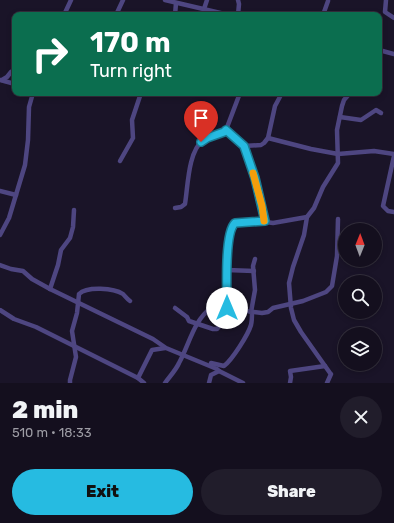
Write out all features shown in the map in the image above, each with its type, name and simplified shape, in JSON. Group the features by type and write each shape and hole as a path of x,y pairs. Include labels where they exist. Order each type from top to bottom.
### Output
{"street":[{"path":"65,12 70,0"},
{"path":"118,12 124,0"},
{"path":"165,0 216,12"},
{"path":"204,9 207,0"},
{"path":"386,0 385,12 394,18"},
{"path":"238,12 239,1"},
{"path":"324,12 328,1"},
{"path":"175,12 176,3"},
{"path":"382,51 394,54"},
{"path":"0,80 5,78 11,72"},
{"path":"0,80 12,83"},
{"path":"0,235 9,218 23,172 28,140 29,107 32,96"},
{"path":"120,161 133,138 132,120 140,96"},
{"path":"174,208 181,207 185,204 189,172 194,156 201,142 204,139 226,130 239,96"},
{"path":"244,146 261,145 268,138 276,106 281,96"},
{"path":"327,383 331,374 294,320 289,291 291,277 304,235 307,217 314,208 323,187 338,163 337,134 344,100 347,96"},
{"path":"340,116 361,120 376,110 381,113"},
{"path":"226,130 244,146 255,178 265,221"},
{"path":"268,138 311,150 338,154 374,152 394,155 383,206 388,211 394,212"},
{"path":"0,191 16,195"},
{"path":"50,289 61,250 70,238 73,227 74,210"},
{"path":"227,308 229,236 232,226 235,223 265,221 267,224 307,217"},
{"path":"165,383 179,362 199,319 212,307 266,313 273,308 304,301 326,292 332,286 337,256 338,219"},
{"path":"0,265 23,271 32,279 50,289 153,339 166,348 216,365 224,366 236,352 251,326 255,290 255,259"},
{"path":"227,270 254,271"},
{"path":"70,383 76,357 72,331 77,313 79,294 82,291 95,288 118,292 130,301"},
{"path":"176,308 187,317 188,320 215,329 222,323"},
{"path":"0,310 138,378 144,383"},
{"path":"138,378 152,350 166,348"},
{"path":"183,354 217,369 242,383"},
{"path":"290,383 290,371 325,366"},
{"path":"209,383 211,375 219,371"}],"slow traffic":[{"path":"253,173 262,206 264,221"}],"route":[{"path":"201,142 204,139 226,130 244,146 255,178 265,221 235,223 230,230 227,263 227,308"}]}
